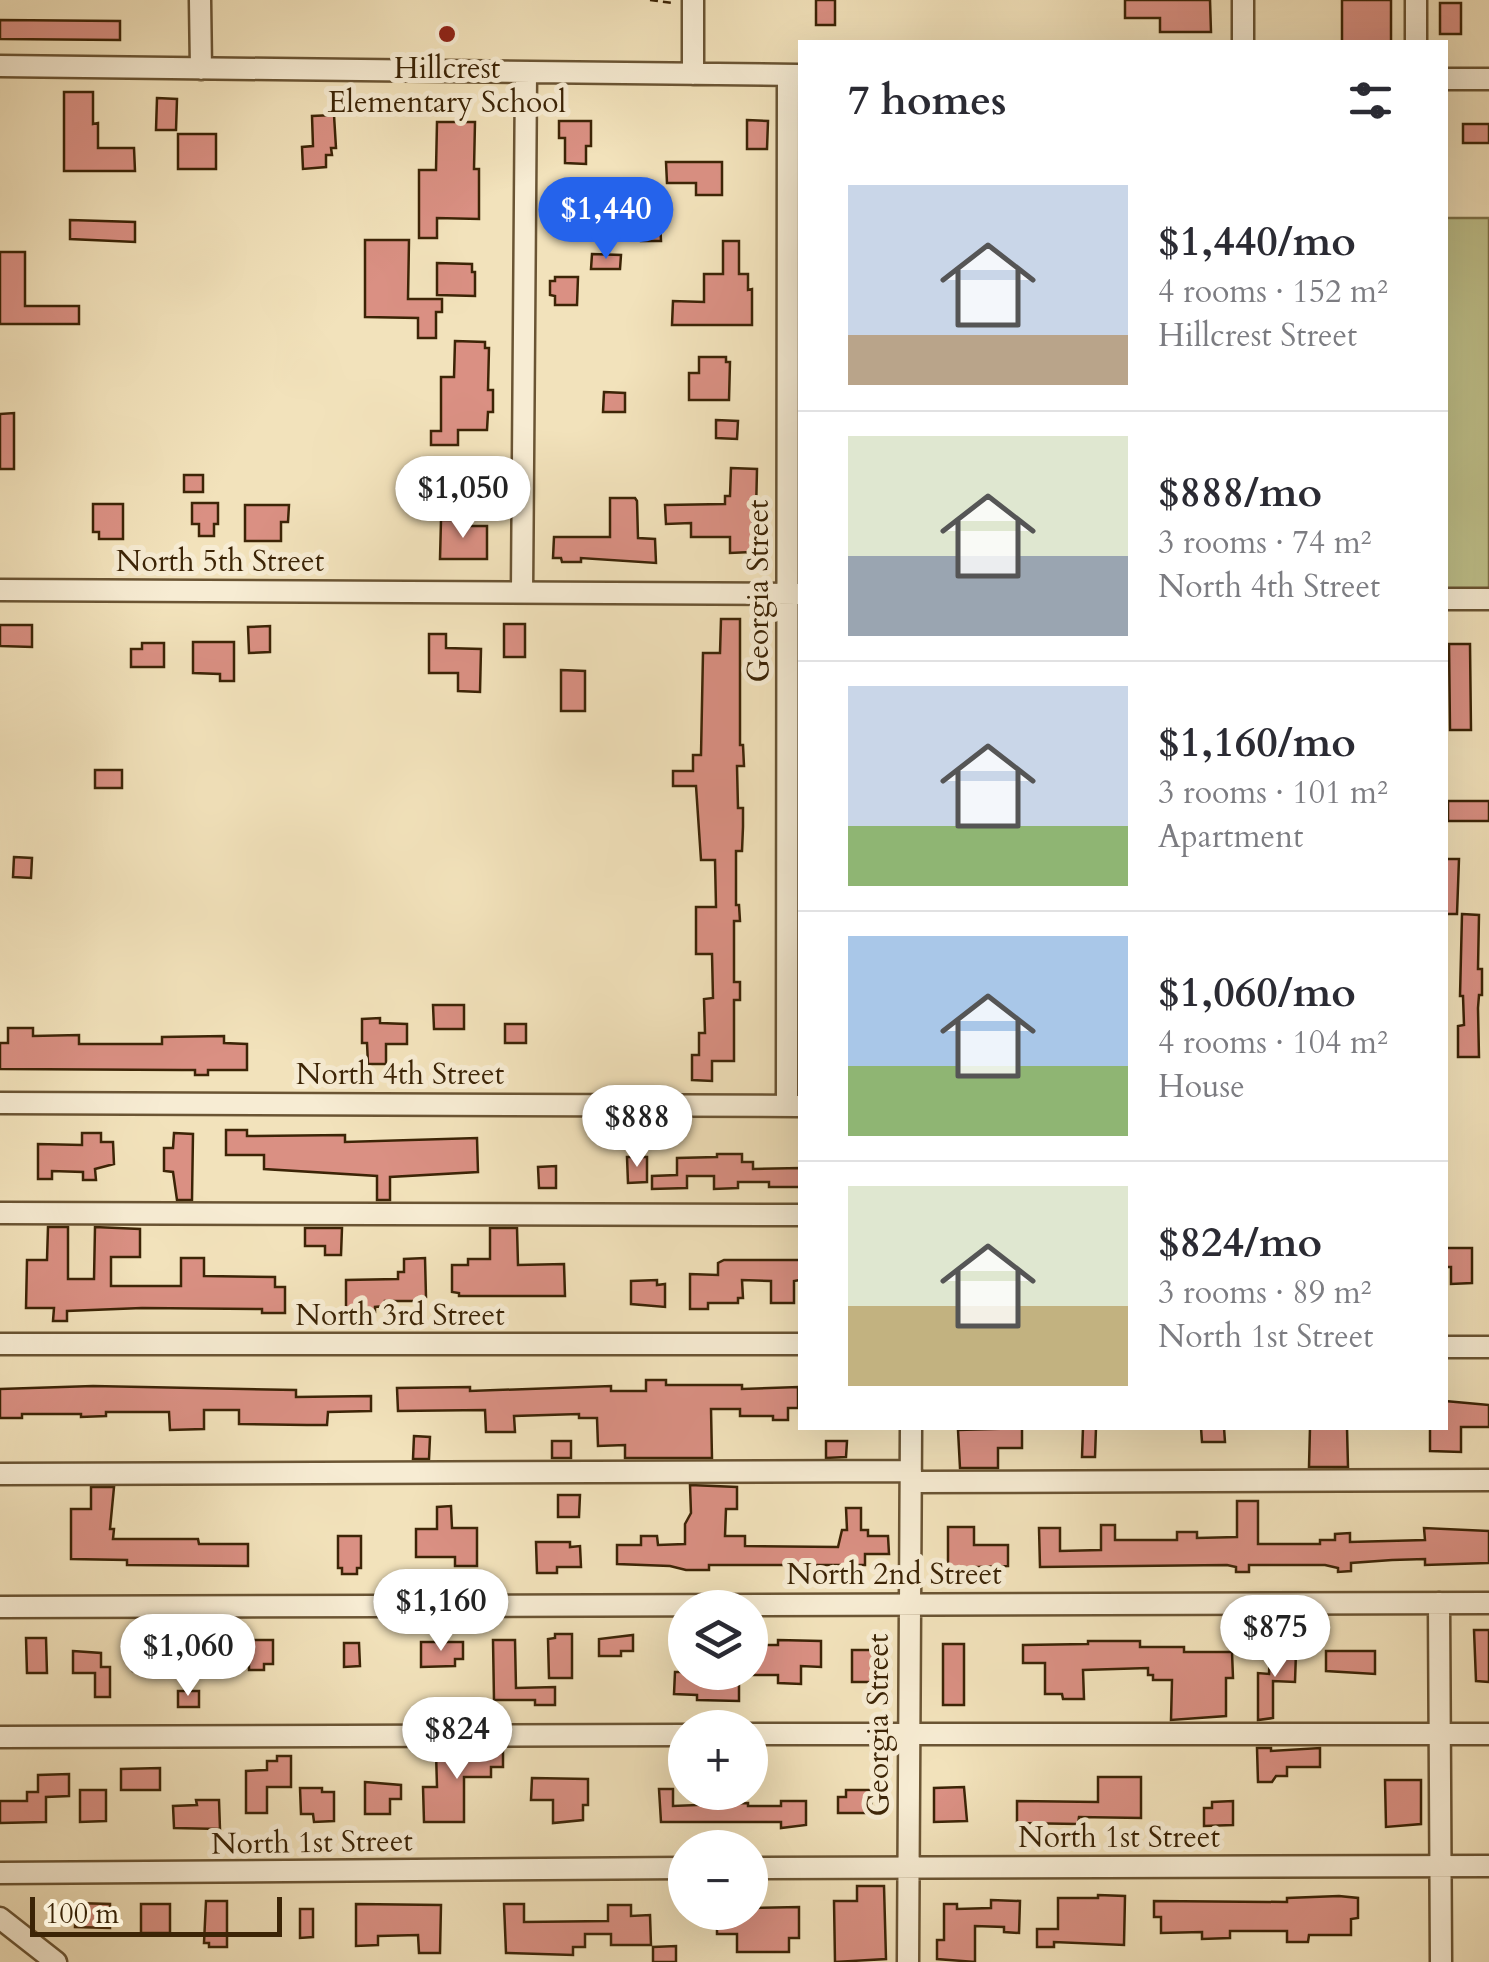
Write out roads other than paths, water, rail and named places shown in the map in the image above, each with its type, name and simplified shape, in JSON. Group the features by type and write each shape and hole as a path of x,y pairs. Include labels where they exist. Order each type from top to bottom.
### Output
{"street":[{"path":"200,0 201,69"},
{"path":"693,0 693,74"},
{"path":"1243,0 1244,40"},
{"path":"1416,0 1416,40"},
{"path":"0,66 794,75"},
{"path":"522,592 526,72"},
{"name":"Georgia Street","path":"794,75 794,1106"},
{"path":"1448,78 1489,79"},
{"name":"North 5th Street","path":"0,590 794,594"},
{"path":"1448,600 1489,599"},
{"name":"North 4th Street","path":"0,1103 794,1106"},
{"path":"0,1212 798,1215"},
{"name":"North 3rd Street","path":"0,1344 798,1344"},
{"path":"1448,1347 1489,1347"},
{"name":"Georgia Street","path":"908,1962 911,1430"},
{"path":"0,1474 1489,1480"},
{"path":"1440,1602 1441,1962"},
{"name":"North 2nd Street","path":"0,1607 1489,1602"},
{"path":"768,1734 1489,1734"},
{"path":"0,1737 668,1735"},
{"name":"North 1st Street","path":"768,1868 1489,1866"},
{"name":"North 1st Street","path":"0,1873 668,1868"},
{"path":"0,1918 56,1962"}],"place":[{"name":"Hillcrest Elementary School","path":"447,34"}]}
